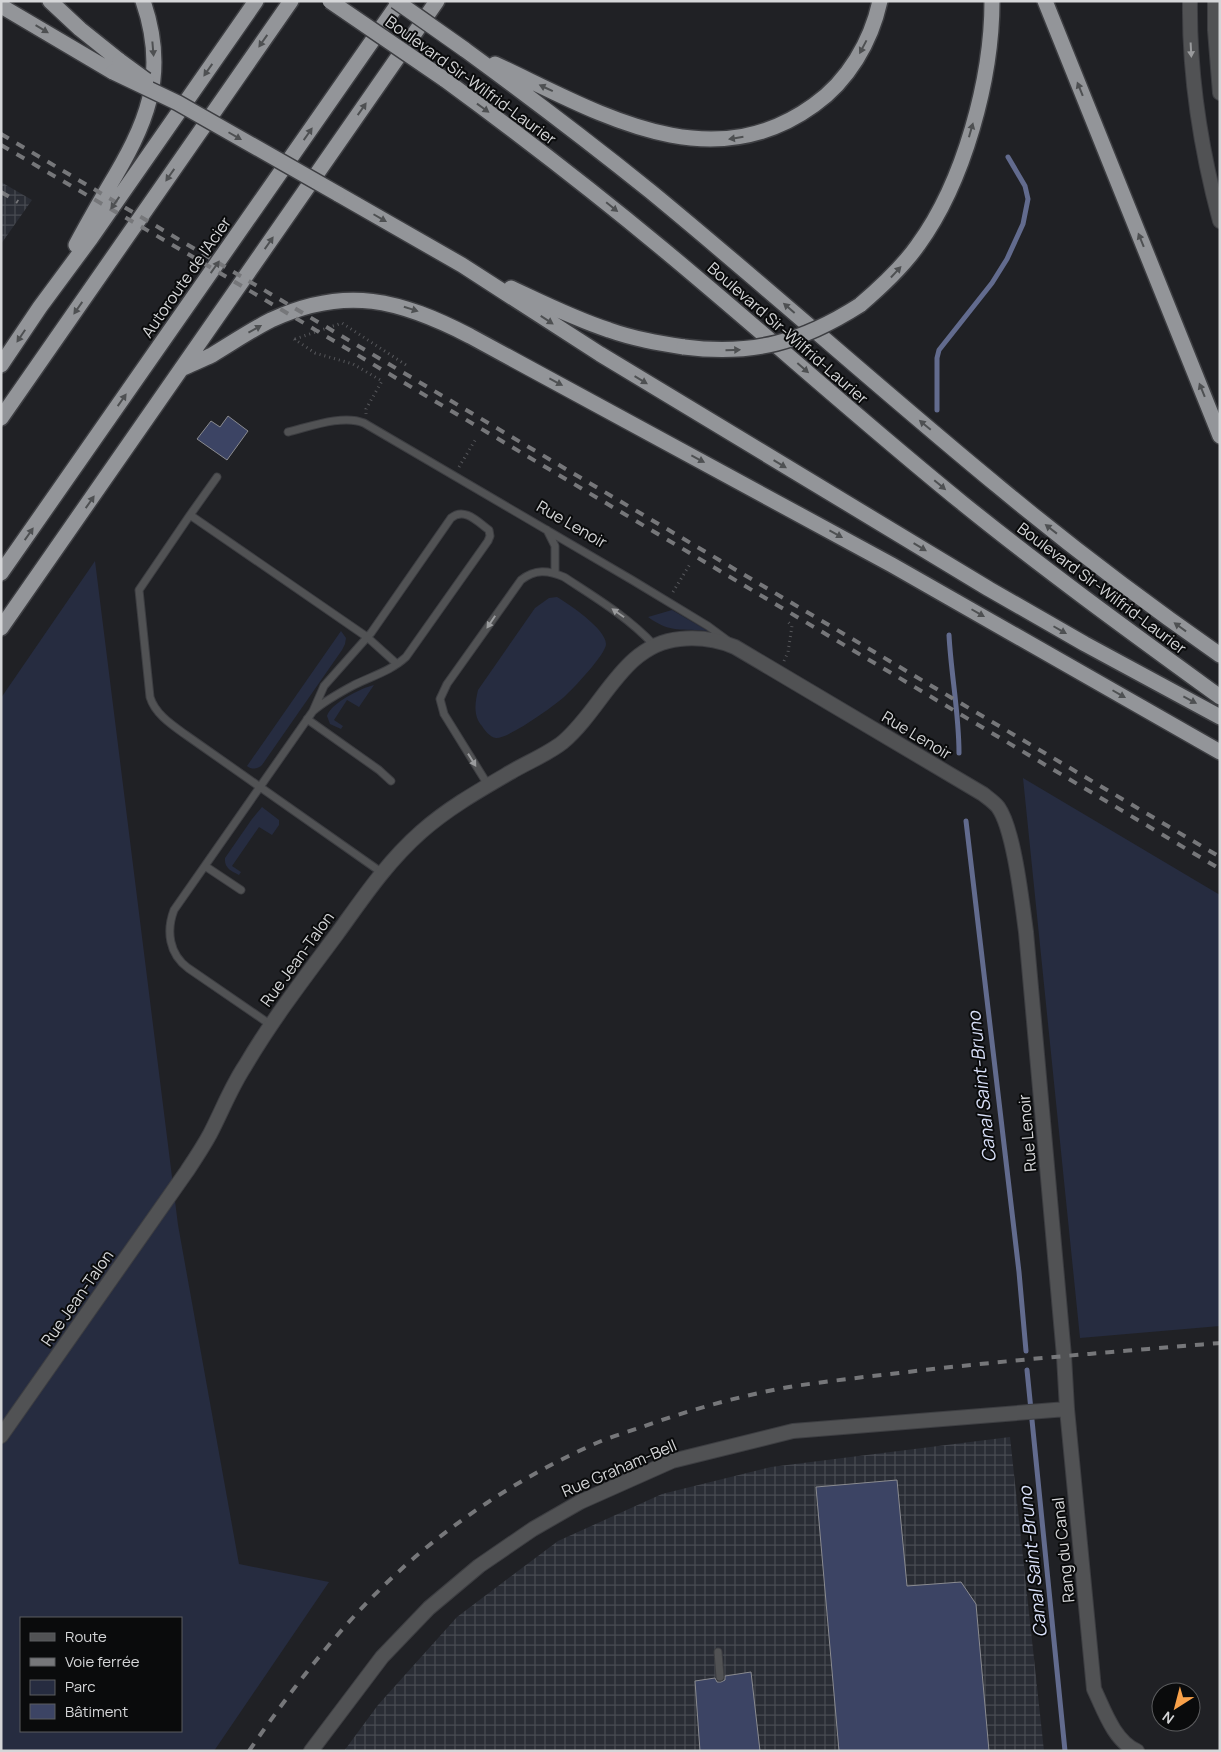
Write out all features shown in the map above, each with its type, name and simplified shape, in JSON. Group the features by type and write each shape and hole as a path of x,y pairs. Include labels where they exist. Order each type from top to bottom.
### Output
{"highway":[{"path":"50,1 88,36 116,66"},
{"path":"40,307 126,159 146,113 153,80 154,57 150,29 142,1"},
{"path":"1,365 256,1"},
{"path":"1,418 291,1"},
{"name":"Boulevard Sir-Wilfrid-Laurier","path":"330,1 444,79 536,148 635,226 863,420 989,524 1080,595 1220,697"},
{"name":"Boulevard Sir-Wilfrid-Laurier","path":"396,1 464,49 651,192 1021,505 1136,595 1220,655"},
{"name":"Autoroute de l'Acier","path":"1,574 400,1"},
{"path":"1,628 437,1"},
{"path":"464,49 627,124 661,134 693,139 725,140 757,134 784,124 808,110 829,93 846,75 863,48 871,31 880,1"},
{"path":"462,265 596,326 630,337 703,350 735,350 780,343 815,331 860,305 897,272 918,246 937,215 954,180 971,131 983,84 991,31 992,1"},
{"path":"1045,1 1220,436"},
{"path":"1,6 116,66 462,265 623,369 989,589 1085,644 1220,716"},
{"path":"181,369 213,354 271,320 318,304 351,299 369,300 388,302 427,315 470,336 892,565 1220,752"}],"street":[{"path":"1190,1 1191,49 1196,94 1206,160 1220,221"},
{"path":"1216,1 1220,93"},
{"name":"Rue Jean-Talon","path":"1,1436 187,1172 209,1136 244,1067 271,1025 381,872 421,832 459,803 563,742 590,714 628,665 643,651 654,645 686,638 713,640 735,647"},
{"name":"Rue Lenoir","path":"735,647 983,794 998,807 1005,823 1021,896 1027,940 1067,1409"},
{"name":"Rue Graham-Bell","path":"311,1751 382,1657 430,1608 479,1566 533,1529 580,1502 672,1461 793,1431 1067,1409"},
{"name":"Rang du Canal","path":"1067,1409 1094,1689 1112,1726 1137,1751"}],"lane":[{"name":"Rue Lenoir","path":"288,432 348,419 366,424 668,601 708,626 735,647"},
{"path":"217,477 139,590 150,697 153,706 175,727 381,872"},
{"path":"271,1025 182,964 172,949 170,931 172,916 313,711 324,686 367,637 454,516 460,512 463,513 488,530 490,536 488,542 413,649 397,664 332,697 313,711"},
{"path":"190,515 367,637 397,664"},
{"path":"547,530 554,546 555,573"},
{"path":"488,785 444,714 441,706 442,693 521,580 534,572 541,571 555,573 564,577 624,617 654,645"},
{"path":"307,720 379,770 391,781"},
{"path":"205,866 241,890"},
{"path":"718,1652 720,1677"}],"path":[{"path":"366,424 366,409 382,381 353,364 315,353 294,339 342,323 406,365"},
{"path":"453,476 477,437"},
{"path":"668,601 690,564"},
{"path":"780,674 788,652 792,632 792,626 788,622"}],"shaded area":[{"path":"1,182 32,200 1,244"},
{"path":"1010,1437 1044,1751 344,1751 378,1705 457,1617 558,1541 662,1494 771,1467"}],"green space":[{"path":"95,561 178,1225 239,1564 329,1582 214,1751 1,1751 1,698"},
{"path":"557,597 594,624 604,638 605,649 588,671 559,701 520,728 496,738 486,732 477,718 478,690 535,608 549,598"},
{"path":"672,610 708,631 670,628 648,617"},
{"path":"341,631 346,638 342,650 262,765 255,769 247,766"},
{"path":"374,685 359,707 347,700 334,720 343,726 341,729 330,724 327,716 334,706 354,693"},
{"path":"1023,778 1220,895 1220,1326 1080,1338"},
{"path":"262,807 279,820 279,825 272,835 259,827 232,866 241,872 239,875 227,867 225,858"}],"building":[{"path":"228,416 248,431 227,460 197,439 211,421 220,427"},
{"path":"897,1480 907,1586 961,1582 976,1604 989,1751 839,1751 816,1487"},
{"path":"751,1672 760,1751 700,1751 695,1681 715,1678 717,1682 721,1682 725,1680 725,1676"}],"waterway":[{"name":"Canal Saint-Bruno","path":"937,410 937,358 939,350 992,283 1007,259 1023,224 1028,199 1025,186 1008,157"},
{"name":"Canal Saint-Bruno","path":"949,635 958,723 959,753"},
{"name":"Canal Saint-Bruno","path":"966,821 1019,1272 1026,1351"},
{"name":"Canal Saint-Bruno","path":"1027,1370 1065,1751"}],"railway":[{"path":"1,134 1220,857"},
{"path":"1,145 188,254 1220,869"},
{"path":"1,192 18,202"},
{"path":"249,1751 309,1669 353,1617 401,1569 446,1532 506,1490 598,1442 696,1409 736,1398 795,1386 979,1364 1220,1343"}]}
